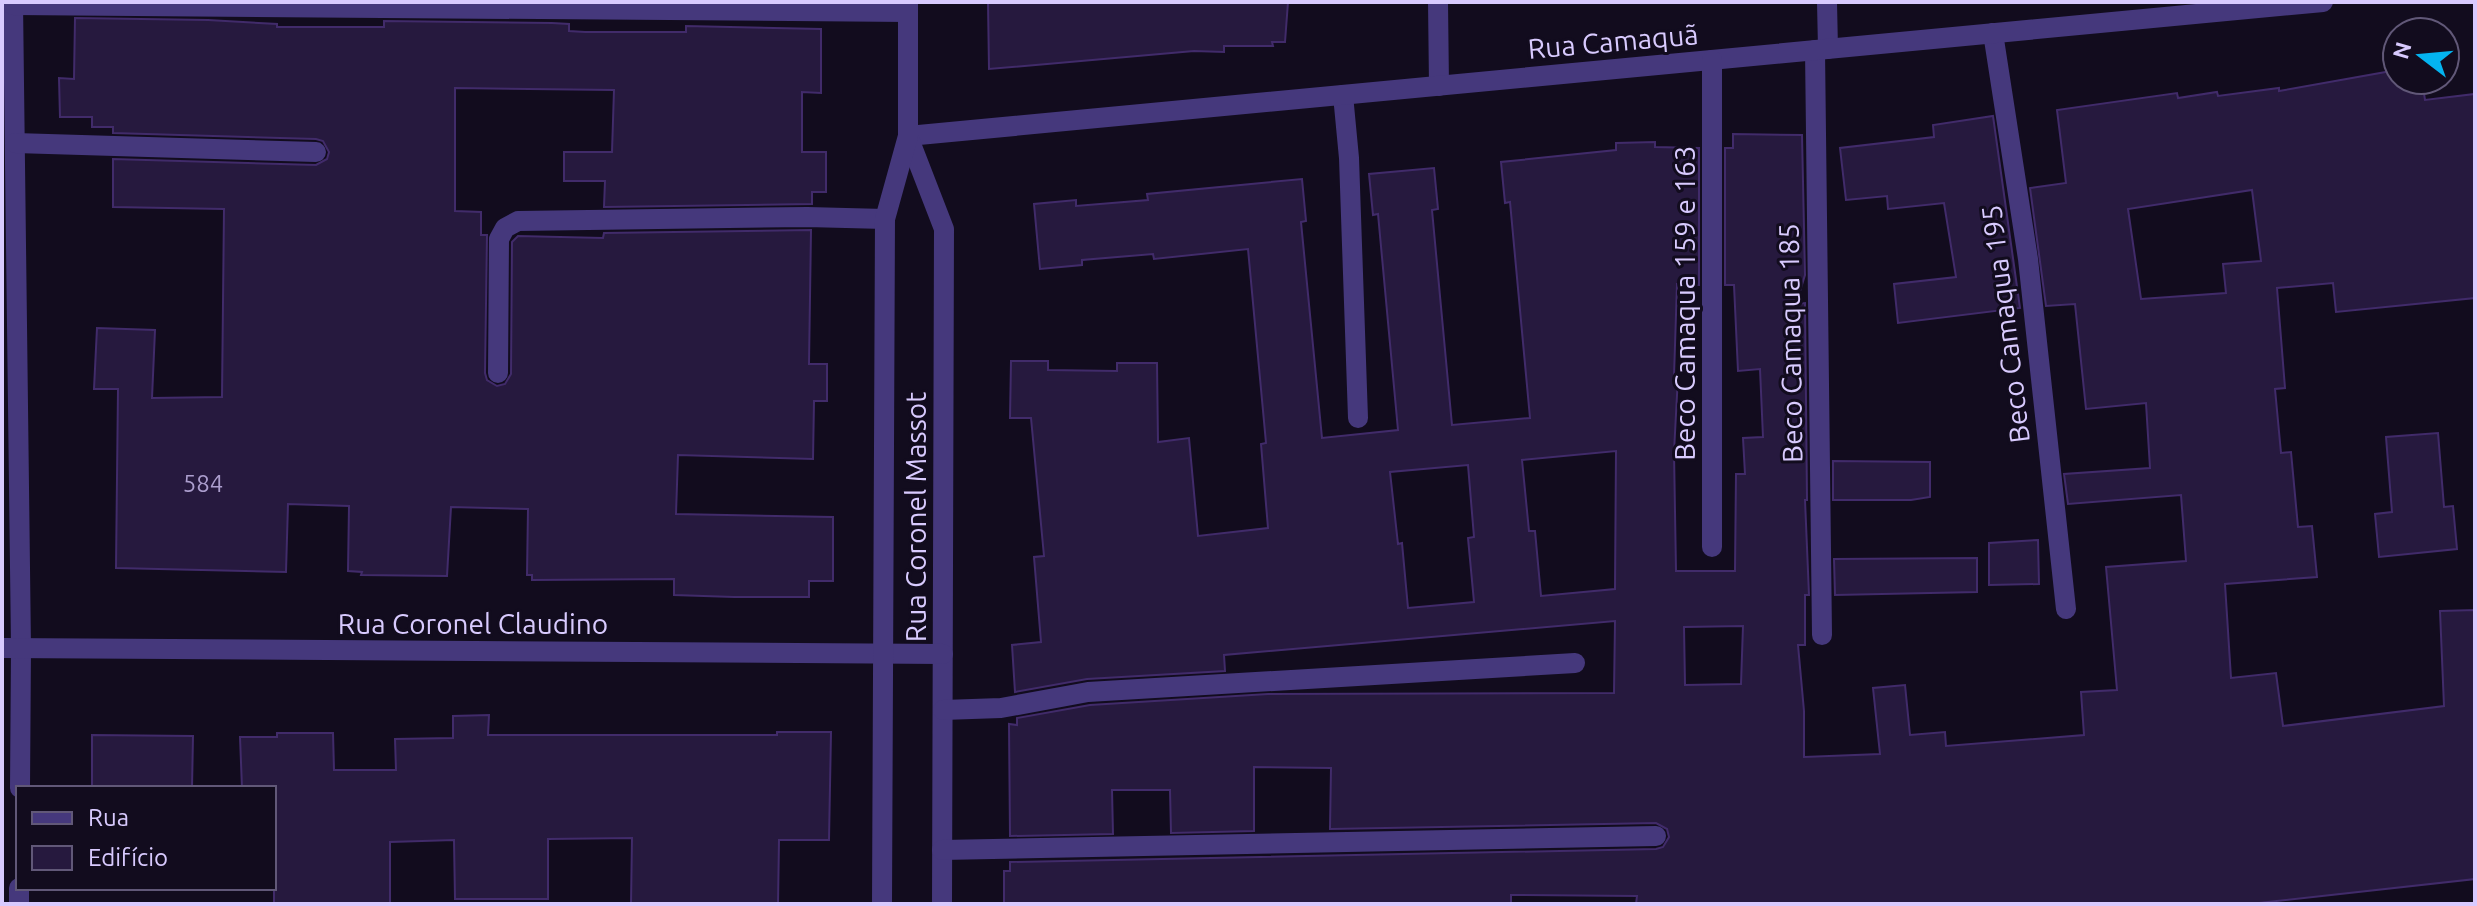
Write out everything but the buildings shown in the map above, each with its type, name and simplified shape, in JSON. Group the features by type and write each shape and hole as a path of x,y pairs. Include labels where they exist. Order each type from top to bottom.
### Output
{"street":[{"path":"1438,2 1439,86"},
{"name":"Beco Camaqua 185","path":"1822,635 1822,50 1827,2"},
{"name":"Rua Camaquã","path":"908,136 2323,2"},
{"path":"20,786 12,648 13,4 908,7"},
{"name":"Rua Coronel Massot","path":"882,904 885,219 908,136 908,7"},
{"name":"Beco Camaqua 195","path":"1993,33 2028,259 2066,609"},
{"name":"Beco Camaqua 159 e 163","path":"1712,60 1712,547"},
{"path":"1343,95 1349,158 1358,418"},
{"name":"Rua Coronel Massot","path":"908,136 944,229 942,904"},
{"path":"15,143 316,152"},
{"path":"498,373 499,239 505,228 518,221 807,217 885,219"},
{"name":"Rua Coronel Claudino","path":"12,648 943,654"},
{"path":"943,710 1001,708 1088,692 1575,663"},
{"path":"942,850 1656,836"}]}
